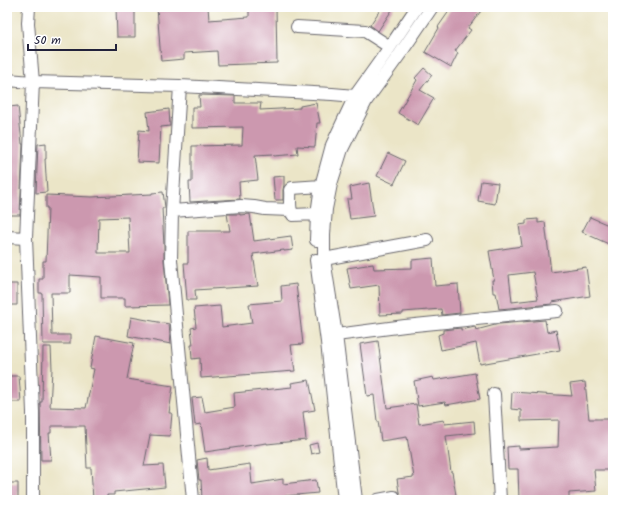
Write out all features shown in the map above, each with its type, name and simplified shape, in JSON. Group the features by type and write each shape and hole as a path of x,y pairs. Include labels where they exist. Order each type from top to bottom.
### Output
{"street":[{"path":"29,7 28,23 33,82 26,238 33,412 33,500"},
{"path":"344,500 327,342 316,260 317,214 321,186 332,145 355,96 416,7"},
{"path":"356,500 336,335 324,259 326,208 331,184 342,149 366,101 432,7"},
{"path":"297,28 365,31 390,47"},
{"path":"7,80 180,86 355,96"},
{"path":"180,86 172,211 171,260 193,500"},
{"path":"317,214 294,215 291,213 291,189 321,186"},
{"path":"172,211 241,206 290,210"},
{"path":"7,237 26,238"},
{"path":"324,259 427,240"},
{"path":"336,335 405,326 557,311"},
{"path":"494,394 500,500"},
{"path":"378,500 394,497"}],"building":[{"path":"116,7 135,7 135,37 117,37"},
{"path":"157,7 208,7 209,20 249,17 249,7 276,7 277,63 218,65 217,51 184,53 184,59 161,61"},
{"path":"382,7 394,7 378,31 370,25"},
{"path":"452,7 484,7 468,28 471,30 455,51 458,53 451,67 425,52 439,28 438,27"},
{"path":"424,68 432,75 420,90 434,98 418,125 398,113 417,80 415,78"},
{"path":"199,95 235,96 235,103 261,103 260,110 300,108 300,106 316,103 320,123 317,123 315,147 297,146 298,154 274,156 273,154 255,155 258,180 239,182 240,199 190,202 189,182 192,182 192,146 242,145 243,127 192,128 192,107 200,107"},
{"path":"18,106 23,144 20,215 7,215 7,110 10,110 9,107"},
{"path":"169,109 170,126 161,127 159,163 137,162 139,130 149,131 147,112"},
{"path":"46,143 45,159 47,192 36,193 38,144"},
{"path":"388,153 405,161 394,184 377,176"},
{"path":"284,176 283,200 275,200 273,177"},
{"path":"481,181 498,183 495,204 478,201"},
{"path":"369,183 374,216 350,219 347,199 352,199 350,187"},
{"path":"163,192 165,207 162,208 164,260 168,305 125,306 125,298 101,298 101,277 70,275 70,293 51,293 52,335 70,335 70,344 43,344 42,293 39,293 39,279 43,279 43,261 46,261 48,208 46,208 46,195 92,197","holes":["128,217 130,253 98,253 99,218"]},
{"path":"227,214 250,214 254,241 291,236 293,250 253,254 258,286 195,290 196,300 187,300 184,263 188,263 188,231 230,231"},
{"path":"590,217 613,227 613,246 582,232"},
{"path":"538,219 538,223 545,222 551,272 586,267 590,296 552,302 552,304 499,309 496,293 493,293 492,280 494,280 489,251 522,246 519,225 526,224 526,220","holes":["533,272 538,299 512,302 509,275"]},
{"path":"433,258 435,286 458,284 460,313 442,315 441,309 403,312 403,314 380,315 379,285 351,289 347,268 373,264 374,269 412,268 412,260"},
{"path":"7,284 17,284 17,305 7,305"},
{"path":"296,284 303,344 291,345 295,371 201,378 200,358 192,359 191,345 193,345 191,328 196,327 194,308 220,306 222,327 252,323 249,304 282,301 281,286"},
{"path":"131,317 169,324 171,344 128,336"},
{"path":"545,320 547,332 556,330 560,350 480,364 476,343 441,350 438,335 443,333 443,330 461,328 461,330 475,327 476,330 499,324"},
{"path":"96,336 134,343 127,379 173,386 169,413 172,413 170,436 150,435 144,466 163,465 165,487 114,492 114,495 107,495 107,500 93,500 91,468 87,468 85,426 51,426 51,433 49,433 51,460 41,460 40,402 42,402 43,347 51,347 52,369 50,407 86,408 94,369 90,368"},
{"path":"378,341 387,408 416,404 419,424 444,420 445,424 474,421 475,433 446,436 456,495 423,500 401,500 397,479 414,477 407,437 381,441 374,395 367,396 360,344"},
{"path":"475,373 480,399 446,405 445,402 418,406 414,381 433,377 434,380"},
{"path":"7,376 19,376 21,402 7,402"},
{"path":"309,380 315,410 303,412 306,440 267,443 205,452 201,424 195,425 192,398 202,397 205,412 235,407 234,393 292,387 291,383"},
{"path":"585,382 589,419 613,419 613,470 594,470 596,491 569,493 569,500 519,500 518,469 508,469 507,447 519,446 519,449 558,447 559,420 521,421 521,410 511,409 512,392 572,396 570,384"},
{"path":"317,443 319,452 311,454 309,445"},
{"path":"207,458 208,470 250,464 252,484 283,479 283,484 316,480 318,493 285,496 286,500 202,500 201,480 199,480 197,460"},
{"path":"8,483 18,483 18,500 8,500"}]}
